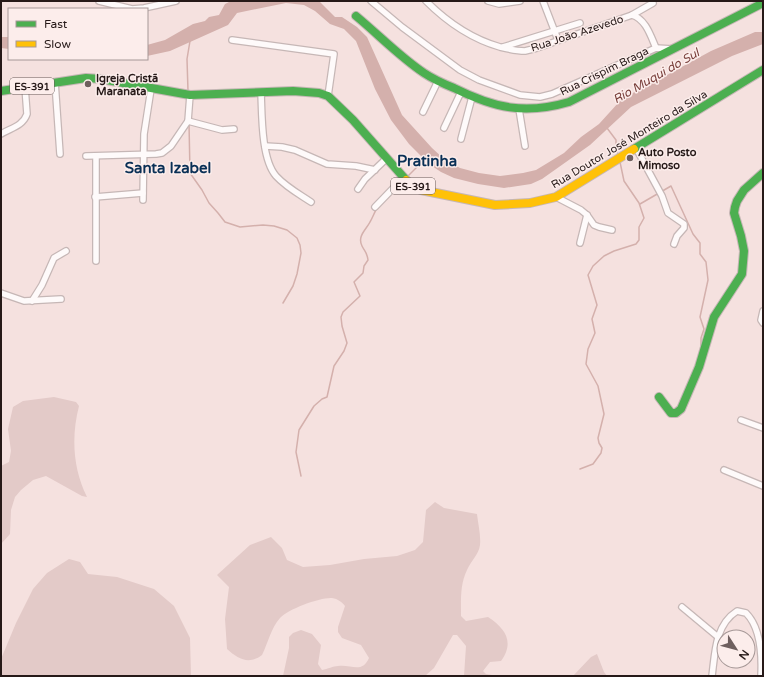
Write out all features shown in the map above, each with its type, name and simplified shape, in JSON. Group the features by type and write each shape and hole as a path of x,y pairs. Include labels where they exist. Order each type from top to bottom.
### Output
{"main road":[{"name":"Rua Crispim Braga","path":"356,16 423,72 438,81 472,97 501,107 519,109 558,106 569,102 763,3"},
{"name":"Rua Doutor José Monteiro da Silva","path":"328,96 353,120 413,186 421,190 495,205 530,203 556,197 763,70"},
{"name":"ES-391","path":"1,91 86,78 101,79 190,95 261,92 309,92 328,96"},
{"path":"659,397 671,413 676,413 681,409 699,367 714,316 742,274 744,266 744,245 734,213 733,208 735,202 763,173"}],"street":[{"path":"99,1 120,4 130,8"},
{"path":"144,8 176,1"},
{"path":"372,1 402,27 460,70 508,92 530,97 540,97 552,94 656,48 673,49"},
{"name":"Rua João Azevedo","path":"426,1 456,26 475,38 503,48 525,51 632,15 640,19 646,26 656,48"},
{"path":"488,1 499,4 520,1"},
{"path":"543,1 558,40"},
{"path":"632,15 653,3"},
{"path":"503,48 580,23"},
{"path":"232,40 334,54 328,96"},
{"path":"423,112 438,81"},
{"path":"60,82 60,154"},
{"path":"1,134 22,123 26,117 25,87"},
{"path":"143,200 145,121 152,89"},
{"path":"261,92 265,146 269,164 275,175 290,188 311,202"},
{"path":"444,128 461,92"},
{"path":"86,156 156,154 166,151 188,121 190,95"},
{"path":"461,139 472,97"},
{"path":"540,97 541,108"},
{"path":"519,109 525,146"},
{"path":"188,121 222,130 234,129"},
{"path":"265,146 296,150 327,164 356,166 375,170"},
{"path":"636,148 662,196 668,213 684,224 684,228 677,236 674,244"},
{"path":"96,156 96,261"},
{"path":"358,189 387,158"},
{"path":"375,207 404,177"},
{"path":"95,197 143,193"},
{"path":"556,197 582,210 594,224 599,227 612,230"},
{"path":"580,243 587,216"},
{"path":"32,301 42,285 54,258 66,251"},
{"path":"2,296 24,301 61,299"},
{"path":"763,311 763,323"},
{"path":"741,420 763,428"},
{"path":"724,470 763,486"},
{"path":"682,608 716,635"},
{"path":"721,629 732,614 737,611 746,613 755,624 756,629"},
{"path":"756,630 760,654 761,676"},
{"path":"712,676 716,650"}],"shaded area":[{"path":"231,1 319,1 335,17 342,17 357,27 367,37 402,115 432,148 444,159 460,168 500,176 536,170 564,153 581,137 599,124 619,102 639,89 711,51 755,32 763,32 763,44 732,56 631,107 590,145 542,179 531,184 504,188 454,178 429,164 409,144 391,120 375,89 356,41 344,29 330,24 315,11 304,5 286,3 237,13 228,25 170,51 148,56 148,45 165,40 193,24 205,21 209,17 219,15 225,4"},
{"path":"1,37 8,37 8,49 1,48"},
{"path":"54,397 76,402 79,406 75,429 75,453 76,464 82,486 87,497 82,496 46,476 33,480 15,497 11,510 10,534 1,544 1,466 9,462 11,451 8,429 13,407 23,401"},
{"path":"435,502 444,508 477,514 480,545 463,581 461,592 461,616 466,621 488,617 503,631 508,642 505,654 501,661 490,662 483,671 486,674 498,676 464,676 466,646 457,635 453,635 434,668 425,676 283,676 289,648 289,637 293,633 301,630 312,634 321,645 318,664 322,670 336,666 360,667 366,663 369,658 361,645 342,638 338,632 338,627 345,606 340,601 332,598 320,599 305,604 290,611 280,618 274,626 262,655 253,660 244,660 239,658 227,649 225,619 229,587 217,575 250,545 271,537 282,548 287,560 303,567 397,556 415,550 423,542 426,510"},
{"path":"69,559 80,562 88,574 117,577 154,589 174,606 190,638 191,676 1,676 1,659 16,623 33,589 47,573"},
{"path":"597,654 607,676 573,676 591,657"}],"waterway":[{"path":"188,91 187,59 190,41"},
{"path":"189,123 190,173 209,203 225,222 240,227 263,225 274,226 287,230 297,238 301,253 297,274 293,286 283,303"},
{"path":"607,128 616,140 618,155"},
{"path":"408,176 425,159"},
{"path":"580,469 593,464 601,453 602,448 598,438 604,414 598,386 586,364 588,349 595,333 592,319 597,305 588,275 593,266 604,256 636,244 639,240 639,227 644,218 639,203 624,181 620,162"},
{"path":"640,204 671,186 693,234 700,243 700,254 706,262 708,280 700,317 704,329 701,338 701,347"},
{"path":"301,476 296,452 299,430 314,406 322,399 327,397 334,366 344,351 347,343 341,317 343,312 360,296 354,282 363,273 364,266 368,260 362,246 361,236 377,208"}],"traffic: fast":[{"path":"356,16 406,60 424,73 469,95 496,105 524,109 553,106 569,102 763,3"},
{"path":"634,149 763,70"},
{"path":"1,91 86,78 101,79 190,95 293,91 319,93 328,96 353,120 406,180"},
{"path":"659,397 671,413 676,413 681,409 699,367 714,317 742,274 744,251 734,213 737,201 744,190 763,173"}],"traffic: slow":[{"path":"406,180 421,190 495,205 530,203 556,197 634,149"}],"place":[{"name":"Igreja Cristã Maranata","path":"88,84"},
{"name":"Auto Posto Mimoso","path":"630,158"}],"district":[{"name":"Pratinha","path":"427,161"},
{"name":"Santa Izabel","path":"168,168"}],"water label":[{"name":"Rio Muqui do Sul","path":"656,76"}]}
